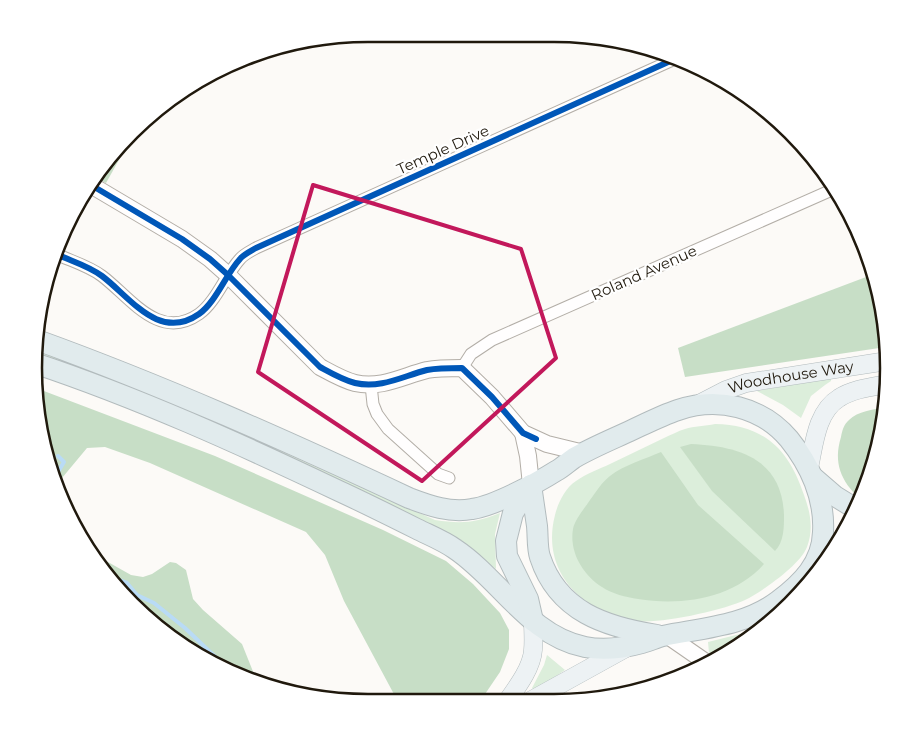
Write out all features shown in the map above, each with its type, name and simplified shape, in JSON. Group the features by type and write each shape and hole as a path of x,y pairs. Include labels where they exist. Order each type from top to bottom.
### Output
{"highway":[{"path":"43,342 217,410 409,498 434,508 460,511 485,507 558,470 584,453 678,410 697,404 716,403 750,410 782,431 796,447 810,472 821,505 824,533 821,555"},
{"path":"42,366 77,377 208,431 312,478 454,548 482,571 533,621 554,636 587,648 628,647 665,636 709,628 752,616 780,602"},
{"path":"537,526 542,506 558,470"},
{"path":"810,472 835,496 849,505"},
{"path":"531,484 539,555 548,576 559,592 579,610 599,620 625,630 665,636"},
{"path":"531,484 513,513 506,541 507,556 528,599 533,621"}],"main road":[{"name":"Woodhouse Way","path":"697,404 746,383 880,362"},
{"name":"Woodhouse Way","path":"810,472 818,427 831,406 838,398 855,391 879,386"},
{"path":"512,694 531,661 534,650 533,621"},
{"path":"541,694 628,647"}],"street":[{"name":"Temple Drive","path":"62,257 100,275 134,306 160,322 180,324 200,314 223,286 228,275 241,258 256,248 666,62"},
{"path":"96,188 182,238 210,259 320,367 338,377 355,383 371,385 393,381 427,370 462,368 475,383 492,397 523,433 547,444 584,453"},
{"name":"Roland Avenue","path":"462,368 471,354 492,340 828,192"},
{"path":"371,385 373,404 377,414 388,429 438,474 449,478"},
{"path":"523,433 531,484"},
{"path":"665,636 701,659"}],"highlighted area":[{"path":"313,185 521,249 556,358 422,481 258,372"}],"green space":[{"path":"120,158 106,183 102,181"},
{"path":"866,277 873,304 879,348 685,377 678,348"},
{"path":"43,349 177,405 435,520 468,522 500,513 495,534 496,569 474,553 42,361"},
{"path":"831,378 831,381 811,396 801,418 783,405 757,391"},
{"path":"43,391 215,456 383,530 446,561 473,584 500,613 509,630 509,649 500,672 485,694 394,694 344,601 325,555 306,532 150,463 105,447 87,448 62,478 49,432"},
{"path":"877,409 868,452 855,494 840,471 838,463 839,446 846,424 853,417"},
{"path":"715,424 733,425 761,435 773,443 791,465 804,495 810,520 809,540 803,554 780,577 753,596 723,608 692,615 661,620 638,621 618,617 600,610 584,600 560,572 554,555 552,536 555,515 565,492 572,484 584,476 677,432 692,427"},
{"path":"691,444 726,448 755,459 766,468 775,481 781,496 784,515 782,539 775,551 712,491 680,447"},
{"path":"661,452 698,505 764,564 751,576 722,592 705,597 689,600 654,601 624,596 606,589 595,582 583,569 575,554 572,538 574,525 578,518 607,478 635,462"},
{"path":"106,561 131,575 143,577 152,574 170,562 176,563 186,570 193,599 242,644 253,673 224,660 187,639 153,613 123,583"},
{"path":"742,633 710,654 708,642"},
{"path":"547,655 565,670 534,691 532,688"}],"waterway":[{"path":"58,456 64,462 59,470"},
{"path":"121,581 127,583 137,595 154,603 185,628 212,654"}],"cycle path":[{"path":"62,257 97,272 134,305 158,320 171,323 184,321 205,309 240,259 256,248 667,63"},
{"path":"96,188 182,239 210,259 320,367 346,380 365,384 392,381 427,370 462,368 492,397 523,433 536,439"}]}
